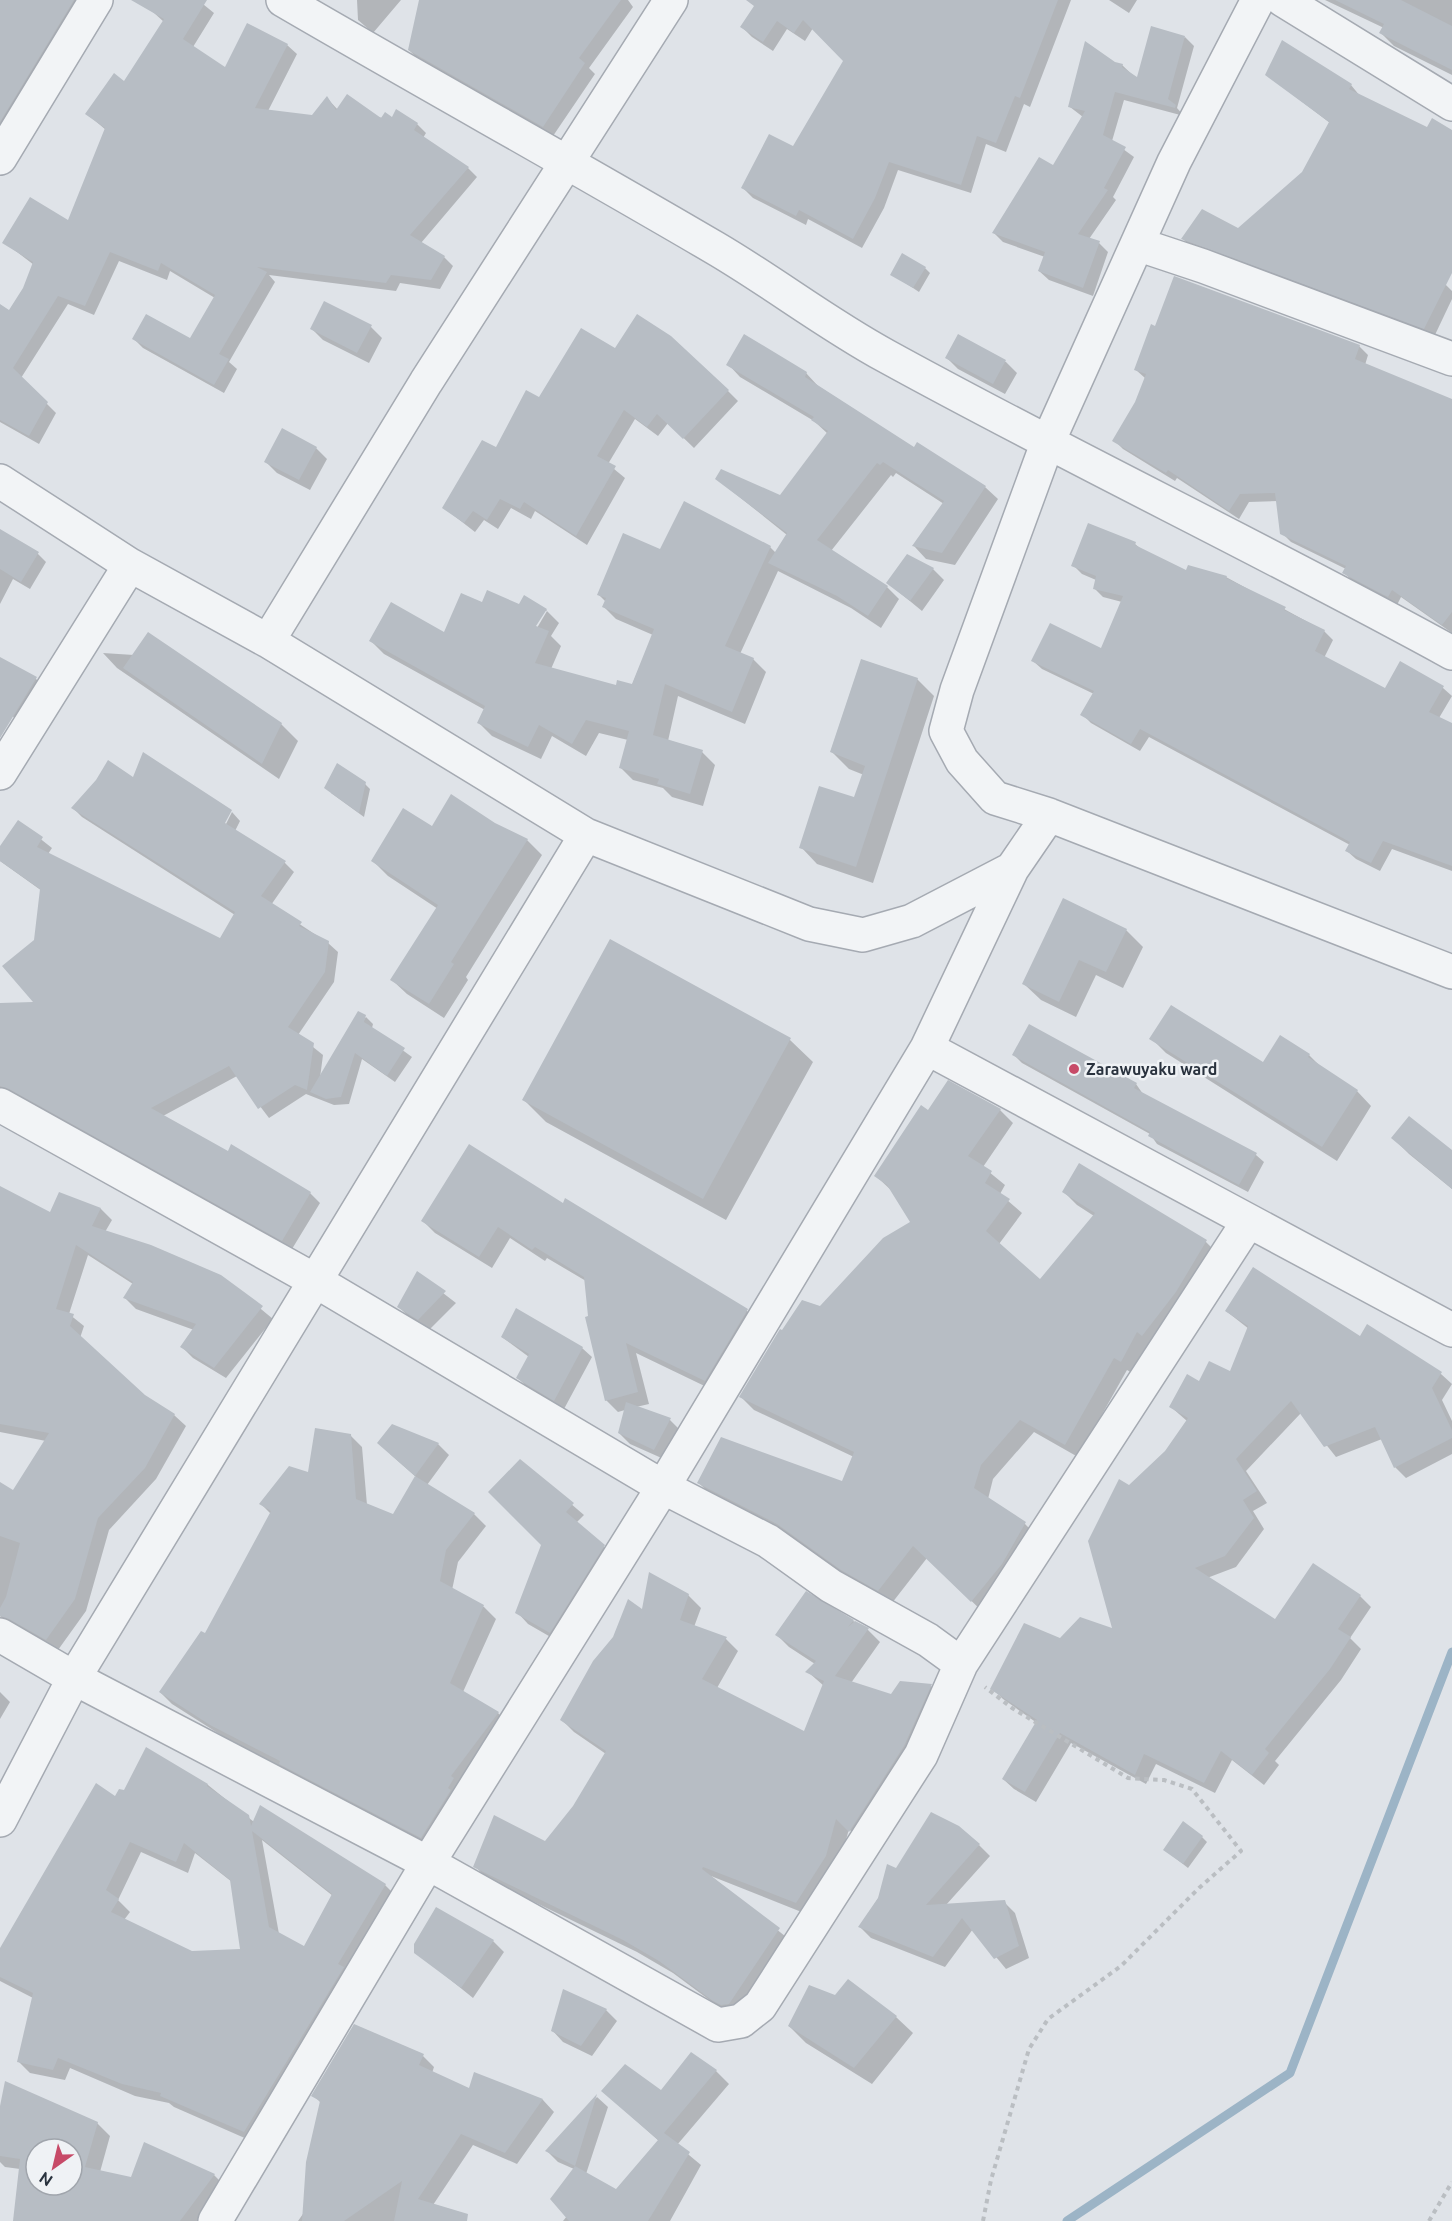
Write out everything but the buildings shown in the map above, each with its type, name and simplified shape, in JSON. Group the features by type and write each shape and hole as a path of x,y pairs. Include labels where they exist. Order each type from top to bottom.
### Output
{"street":[{"path":"0,158 96,0"},
{"path":"284,0 568,161 740,263 880,354 1047,444 1200,519 1452,653"},
{"path":"268,641 426,382 671,0"},
{"path":"1258,0 1174,162 1047,444 957,690 946,730 962,761 995,798 1448,962"},
{"path":"1283,0 1452,104"},
{"path":"1137,244 1203,266 1452,359"},
{"path":"0,481 130,564 268,641 586,835 809,924 863,935 912,921 1012,869"},
{"path":"0,773 130,564"},
{"path":"215,2221 428,1863 663,1487 927,1048 1012,869 1049,816"},
{"path":"0,1820 74,1678 586,835"},
{"path":"927,1048 1452,1330"},
{"path":"0,1105 314,1280 663,1487 768,1541 831,1586 928,1640 961,1664"},
{"path":"0,1635 74,1678 428,1863 718,2025 741,2021 760,2006 921,1755 961,1664 1248,1222"}],"path":[{"path":"961,1664 1012,1708 1128,1778 1164,1780 1192,1789 1241,1851 1199,1888 1120,1966 1048,2019 1029,2049 991,2180 983,2221"},
{"path":"1430,2221 1452,2182"}],"waterway":[{"path":"1067,2221 1290,2073 1452,1652"}],"place":[{"name":"Zarawuyaku ward","path":"1074,1069"}]}
